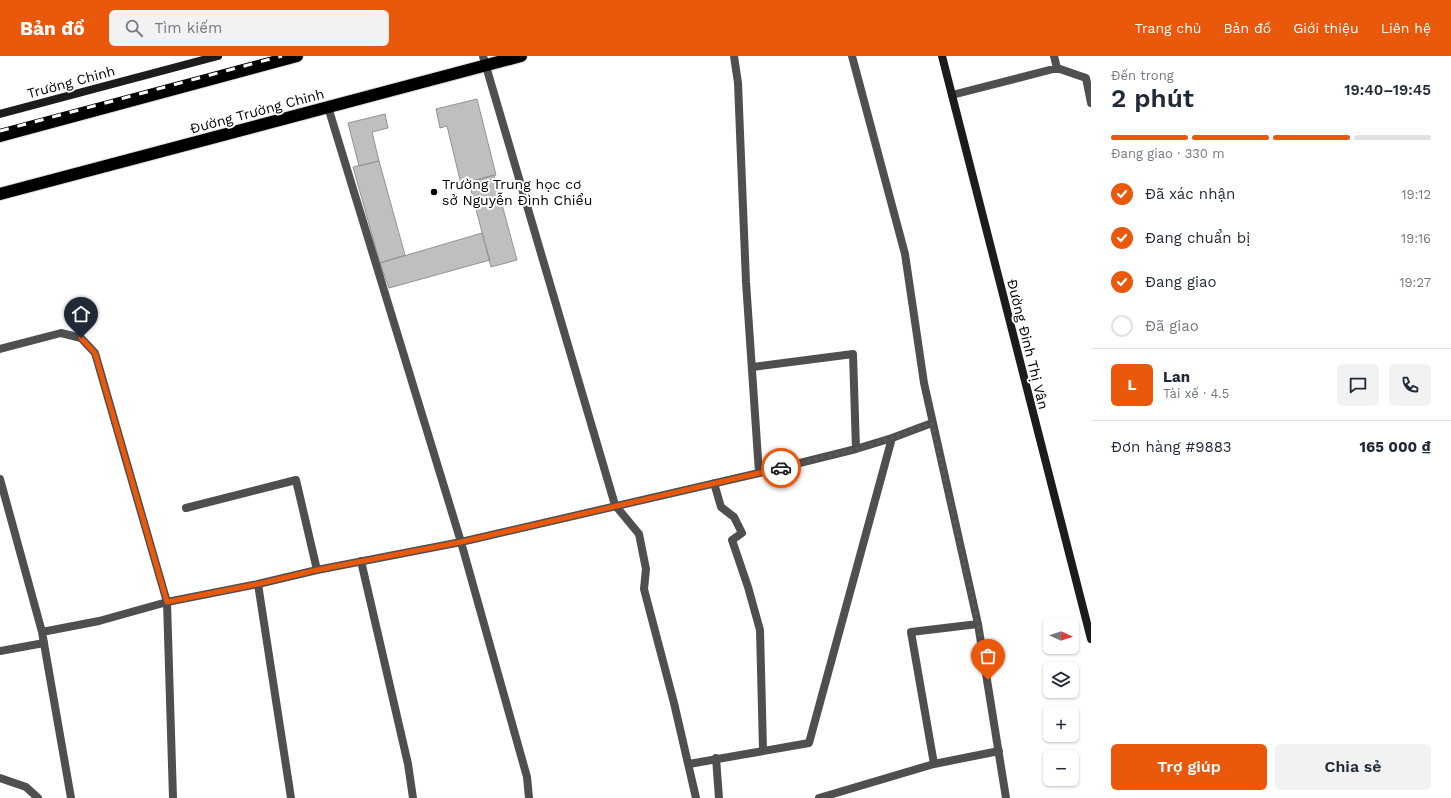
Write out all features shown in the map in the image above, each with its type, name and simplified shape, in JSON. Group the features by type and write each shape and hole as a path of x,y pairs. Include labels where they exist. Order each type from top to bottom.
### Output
{"highway":[{"path":"0,136 297,56"},
{"name":"Đường Trường Chinh","path":"0,194 328,107 484,61 521,56"}],"street":[{"name":"Trường Chinh","path":"0,114 218,56"},
{"path":"734,56 738,83 746,282 753,367 759,473"},
{"path":"852,56 905,254 924,383 978,624 1006,798"},
{"name":"Đường Đinh Thị Vân","path":"942,56 1091,639"},
{"path":"1054,56 1057,68"},
{"path":"484,61 615,505 639,534 646,569 644,589 689,764 696,798"},
{"path":"952,95 1057,68 1089,77 1091,103"},
{"path":"328,107 461,542 527,777 530,798"},
{"path":"0,349 61,333 81,338 95,353 167,602 169,708 173,798"},
{"path":"753,367 852,354 856,449"},
{"path":"42,632 99,621 167,602 258,584 361,561 461,542 615,505 759,473 856,449 892,438 932,423"},
{"path":"689,764 809,742 892,438"},
{"path":"0,479 2,493 42,632 72,798"},
{"path":"186,508 296,480 317,570"},
{"path":"714,483 721,507 734,516 742,533 732,540 748,587 760,630 763,750"},
{"path":"361,561 408,764 413,798"},
{"path":"258,584 291,798"},
{"path":"934,764 911,632 978,624"},
{"path":"0,651 44,643"},
{"path":"819,798 934,764 999,751"},
{"path":"716,758 719,798"},
{"path":"0,778 26,787 38,798"}],"building":[{"path":"477,99 496,175 461,184 447,126 440,128 436,109"},
{"path":"385,114 388,128 372,132 379,161 359,166 348,123"},
{"path":"379,161 405,255 380,263 353,167"},
{"path":"494,175 517,260 491,267 469,182"},
{"path":"482,233 490,260 389,288 380,263"}],"railway":[{"path":"0,131 282,56"}],"way so far":[{"path":"781,468 868,446 932,423 978,624 988,680"}],"place":[{"name":"Trường Trung học cơ sở Nguyễn Đình Chiểu","path":"434,192"}],"route":[{"path":"81,338 95,353 167,602 258,584 317,570 461,542 615,505 781,468"}]}
